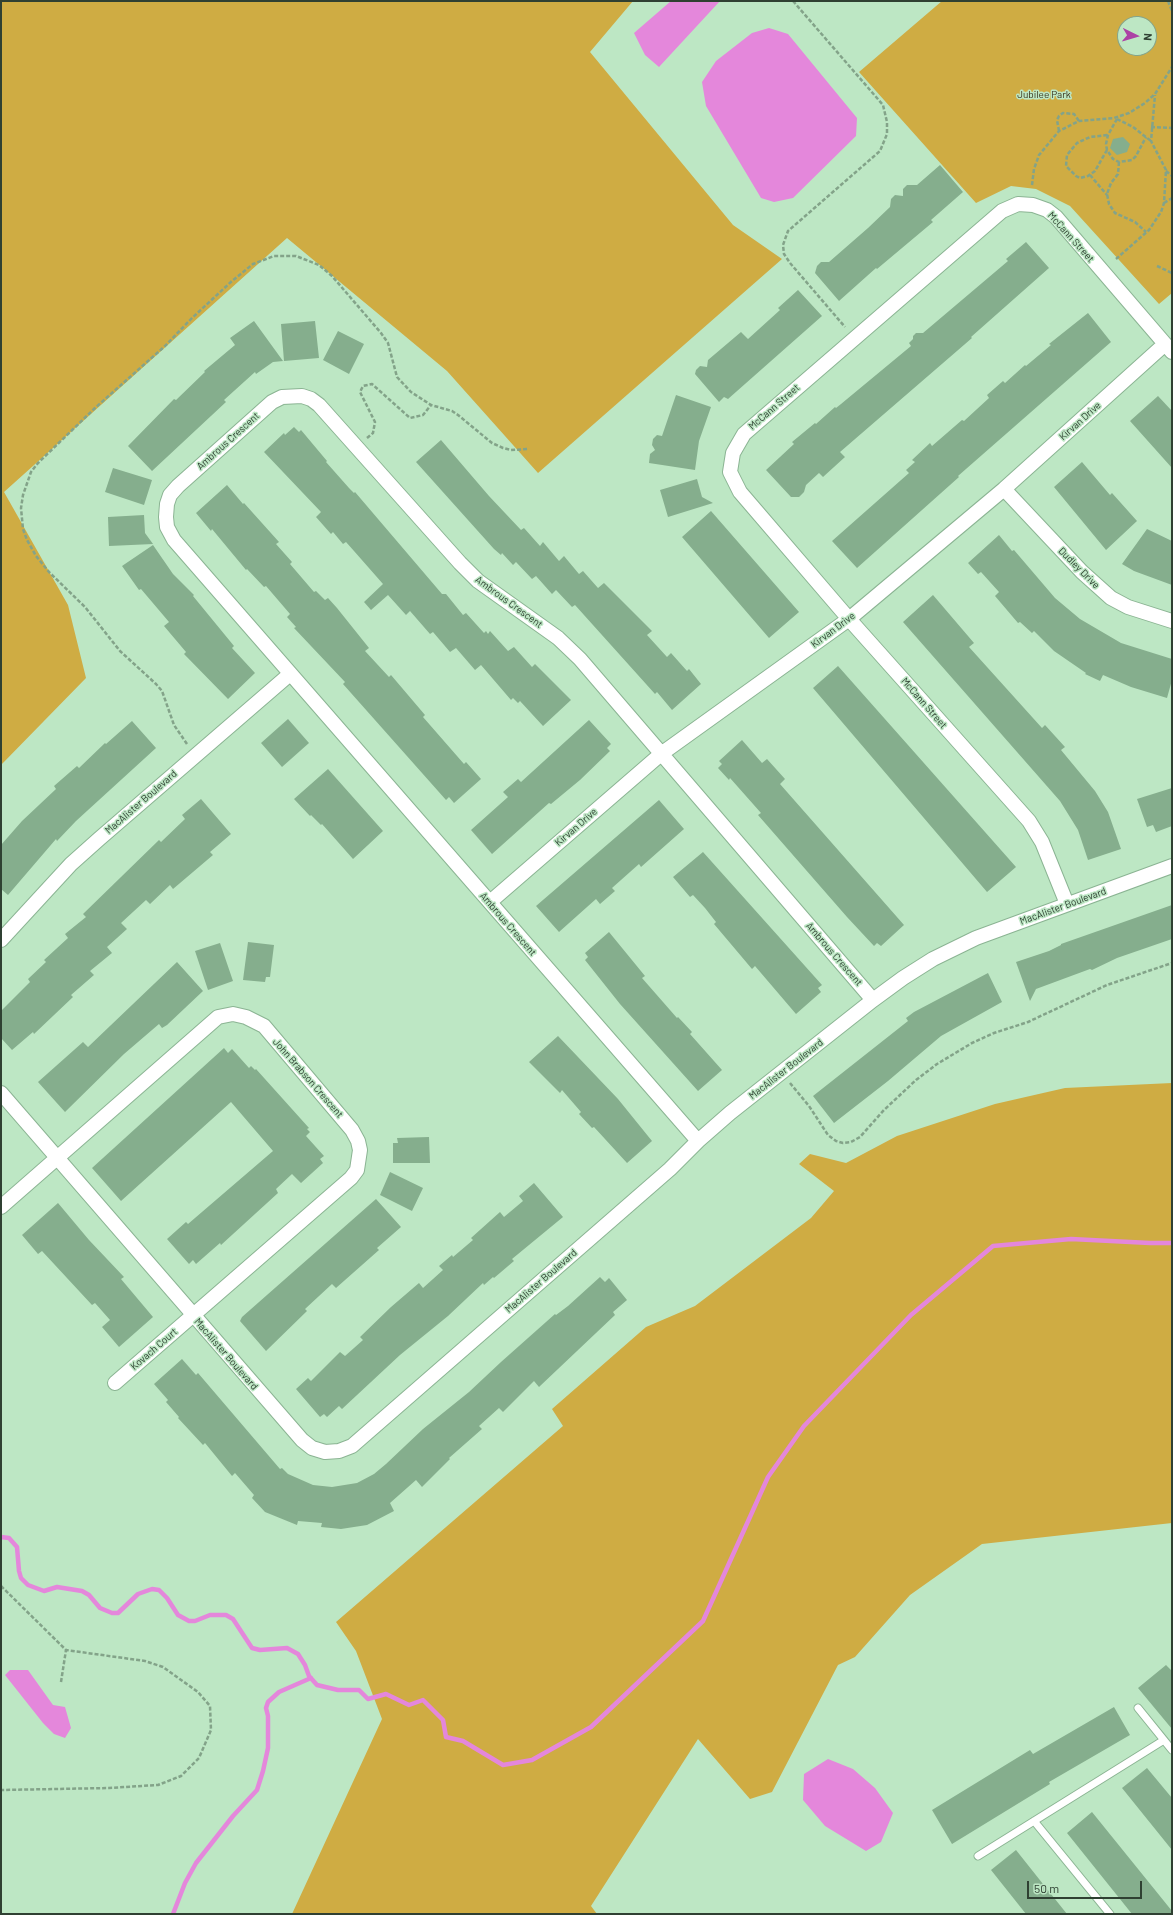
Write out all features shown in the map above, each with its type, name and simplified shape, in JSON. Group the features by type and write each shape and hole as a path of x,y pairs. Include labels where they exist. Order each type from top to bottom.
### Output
{"street":[{"name":"McCann Street","path":"1066,904 1042,842 1029,821 849,619 740,492 730,472 733,453 744,434 1002,211 1018,204 1033,205 1046,210 1056,217 1170,345"},
{"name":"Kirvan Drive","path":"490,902 661,754 849,619 1004,489 1170,345"},
{"name":"Ambrous Crescent","path":"698,1141 174,540 167,527 167,504 170,495 178,486 272,402 282,397 302,396 311,399 319,405 460,563 478,581 558,638 580,659 873,1000"},
{"name":"Dudley Drive","path":"1004,489 1082,572 1111,598 1128,607 1172,621"},
{"name":"MacAlister Boulevard","path":"1,940 71,864 290,674"},
{"name":"MacAlister Boulevard","path":"1,1094 192,1316 302,1440 312,1448 325,1452 339,1451 352,1446 670,1169 698,1141 781,1072 873,1000 933,959 976,938 1172,866"},
{"name":"John Brabson Crescent","path":"1,1207 218,1017 233,1014 246,1017 264,1026 347,1124 358,1141 360,1160 356,1170 350,1178 192,1316"},
{"name":"Kovach Court","path":"115,1383 192,1316"}],"lane":[{"path":"1138,1708 1172,1750"},
{"path":"978,1856 1164,1740"},
{"path":"1034,1821 1110,1914"}],"path":[{"path":"793,1 883,105 887,122 887,134 880,151 788,232 783,245 784,254 790,263 855,338"},
{"path":"1168,1 1172,11"},
{"path":"1032,186 1034,169 1039,155 1059,131 1079,121 1116,118 1129,113 1145,103 1155,94 1172,69"},
{"path":"1151,141 1155,94"},
{"path":"1059,131 1057,120 1063,113 1074,114 1079,121"},
{"path":"1108,135 1090,137 1077,143 1067,155 1066,166 1073,174 1080,178 1090,175 1095,171 1107,150 1108,135 1116,118"},
{"path":"1116,118 1151,141 1166,170 1172,176"},
{"path":"1151,127 1172,128"},
{"path":"1107,150 1109,155 1119,162 1132,160 1136,156 1146,137"},
{"path":"1107,195 1111,184 1118,174 1119,162"},
{"path":"1116,259 1146,232 1156,220 1164,203 1166,170"},
{"path":"1090,175 1107,195 1109,204 1115,213 1135,222 1146,232"},
{"path":"1164,203 1172,198"},
{"path":"196,755 174,725 162,691 120,651 85,607 49,572 27,540 23,529 21,508 23,495 31,472 61,440 165,346 216,295 253,264 274,256 285,255 303,258 319,265 381,333 388,343 396,377 400,382 431,405 452,411 492,443 511,450 528,449"},
{"path":"1157,266 1172,273"},
{"path":"357,446 373,433 375,428 375,422 360,392 363,386 372,384 410,418 420,417 431,405"},
{"path":"781,1072 809,1106 828,1135 836,1141 843,1143 852,1142 860,1137 884,1110 916,1080 937,1064 972,1043 994,1033 1028,1022 1107,985 1172,963"},
{"path":"1,1586 66,1650 145,1661 163,1667 198,1692 210,1706 211,1730 199,1758 181,1776 158,1785 108,1788 1,1790"},
{"path":"61,1682 66,1650"}],"green space":[{"path":"1,1 633,1 590,52 733,225 782,259 538,473 447,371 287,238 4,492 68,605 86,678 1,765"},
{"name":"Jubilee Park","path":"942,1 1172,1 1172,293 1159,304 1070,206 1036,189 1011,186 976,203 859,72"},
{"path":"1172,1083 1172,1523 982,1544 910,1595 855,1657 838,1665 772,1792 750,1799 698,1739 591,1906 597,1914 292,1914 382,1719 356,1651 336,1622 563,1426 552,1409 646,1327 695,1306 811,1218 834,1191 799,1164 810,1154 846,1163 897,1136 995,1104 1065,1088"}],"shaded area":[{"path":"671,1 720,1 659,67 645,55 634,33"},
{"path":"769,28 788,34 857,118 856,136 793,198 774,202 761,198 706,106 702,82 716,61 752,33"},
{"path":"10,1670 28,1670 53,1705 65,1707 71,1728 65,1738 54,1734 43,1723 5,1675"},
{"path":"828,1759 853,1769 875,1788 893,1813 881,1842 866,1851 825,1826 803,1800 804,1774"}],"building":[{"path":"1123,137 1130,144 1127,152 1117,155 1110,148 1113,139"},
{"path":"940,165 963,192 931,220 933,222 877,269 876,268 839,301 815,273 817,266 821,262 829,262 868,228 890,207 891,199 895,195 903,196 903,189 907,185 917,185"},
{"path":"1026,242 1049,268 971,337 972,338 840,452 845,457 823,477 819,473 806,485 804,492 799,497 791,497 766,470 794,444 792,442 911,346 909,343 916,333 923,333 1008,261 1006,259"},
{"path":"798,290 822,316 728,399 724,397 719,402 695,374 696,370 700,366 707,367 708,360 741,332 748,339 780,310 778,308"},
{"path":"1088,313 1111,342 958,476 959,477 857,568 832,541 909,473 906,470 915,462 912,460 930,443 932,446 962,420 964,421 989,398 987,395 1003,381 1005,383 1051,345 1049,344"},
{"path":"254,321 283,361 273,362 256,374 255,372 224,400 226,402 152,471 128,446 174,399 176,400 205,372 204,371 235,345 230,338"},
{"path":"315,321 319,358 284,361 281,324"},
{"path":"338,331 364,344 349,374 323,360"},
{"path":"676,395 711,407 699,441 695,470 649,463 650,454 655,450 652,445 653,439 657,435 662,436"},
{"path":"1158,396 1172,411 1172,468 1130,421"},
{"path":"294,427 299,432 301,430 327,461 326,462 349,488 354,493 355,492 442,594 446,594 463,615 466,613 484,633 486,631 488,634 490,631 508,651 514,647 532,667 535,664 571,700 543,726 520,701 518,703 513,698 511,700 481,665 475,670 456,648 450,652 433,632 430,634 410,611 406,615 388,595 371,610 364,602 383,584 346,542 343,544 333,532 331,534 316,517 321,512 264,452 284,433 285,435"},
{"path":"441,440 489,496 521,530 524,528 540,546 543,542 559,561 564,556 579,574 583,571 598,588 604,583 652,631 647,635 667,657 671,653 687,671 689,669 701,684 672,710 657,692 655,694 575,605 572,607 556,590 552,594 536,576 532,579 516,562 513,565 502,553 501,555 494,549 416,462"},
{"path":"1082,462 1110,495 1112,493 1137,521 1106,550 1054,487"},
{"path":"113,468 152,480 144,505 105,492"},
{"path":"697,479 702,497 713,503 668,517 660,490"},
{"path":"227,485 279,542 276,544 292,562 290,564 314,592 316,591 325,600 328,598 337,608 369,648 365,651 389,677 391,675 425,715 423,717 464,764 466,762 481,779 454,803 449,797 446,800 343,684 345,682 294,628 296,627 287,617 290,614 266,586 264,587 247,569 246,570 212,529 211,531 196,513"},
{"path":"711,511 799,612 769,638 682,537"},
{"path":"144,515 145,533 153,544 109,546 108,517"},
{"path":"1147,529 1172,541 1172,585 1134,571 1122,564"},
{"path":"999,535 1012,551 1014,550 1055,598 1080,619 1121,643 1172,659 1172,680 1167,698 1131,687 1103,675 1100,681 1085,674 1086,673 1054,651 1034,631 1032,633 1020,622 1018,623 995,596 999,592 981,572 978,574 968,563"},
{"path":"153,545 173,574 194,595 193,596 234,646 232,648 255,673 228,699 184,654 186,652 164,626 169,622 141,589 139,590 122,566"},
{"path":"933,595 974,643 969,647 1042,728 1045,725 1065,747 1061,750 1095,791 1108,812 1121,849 1088,860 1078,830 1060,801 903,622"},
{"path":"838,666 1016,867 987,892 813,688"},
{"path":"288,719 309,743 282,767 261,743"},
{"path":"589,720 611,744 607,748 610,751 580,780 551,804 549,803 492,854 471,830 508,797 503,792 518,779 521,782"},
{"path":"132,721 156,748 76,821 57,841 56,839 8,895 1,889 1,845 22,821 56,789 54,786 77,766 79,768 105,743 106,744"},
{"path":"742,740 762,763 767,759 785,779 780,784 904,925 881,946 877,943 874,946 847,917 758,815 761,813 730,778 729,780 718,768 722,764 719,761"},
{"path":"328,769 383,831 353,859 322,824 321,825 311,815 310,816 294,799"},
{"path":"1172,788 1172,826 1156,832 1153,825 1147,827 1137,799"},
{"path":"201,799 231,834 210,852 213,855 173,889 170,885 150,904 146,900 121,923 127,929 107,947 112,953 90,971 94,975 71,995 73,997 34,1034 33,1032 12,1050 1,1038 1,1011 30,982 28,979 46,962 44,960 68,938 65,934 86,917 83,914 159,840 161,842 185,819 182,815"},
{"path":"659,800 684,829 641,867 639,864 612,888 615,891 600,904 596,899 559,932 536,906"},
{"path":"703,852 822,985 818,988 821,992 796,1014 755,966 752,969 714,924 716,922 705,908 693,895 690,897 673,877"},
{"path":"1172,905 1172,939 1117,958 1092,970 1090,969 1036,989 1030,1001 1016,962 1049,951 1061,944"},
{"path":"609,932 645,976 642,978 677,1018 678,1017 692,1032 690,1034 722,1070 698,1091 620,1004 585,960 588,957 585,953"},
{"path":"248,942 274,945 270,977 266,977 265,982 243,980"},
{"path":"220,943 233,981 208,990 195,951"},
{"path":"177,962 203,991 167,1025 162,1028 159,1024 124,1054 65,1112 38,1082 83,1042 88,1047"},
{"path":"988,973 1002,1002 941,1036 888,1081 834,1123 813,1096 908,1021 906,1018 914,1012"},
{"path":"558,1036 618,1099 652,1141 627,1163 594,1127 592,1128 579,1114 581,1112 562,1090 560,1093 529,1062"},
{"path":"224,1048 228,1053 232,1049 249,1068 251,1066 255,1070 256,1069 309,1128 307,1129 310,1132 306,1136 324,1156 320,1159 323,1163 301,1183 292,1174 276,1189 278,1193 221,1245 220,1243 196,1264 193,1260 189,1264 167,1239 186,1222 188,1224 273,1151 231,1102 121,1201 92,1168"},
{"path":"429,1137 430,1163 393,1163 393,1143 398,1143 397,1138"},
{"path":"390,1172 423,1188 412,1211 380,1195"},
{"path":"534,1183 563,1217 512,1259 514,1261 494,1278 493,1277 484,1285 483,1283 448,1316 400,1355 342,1409 339,1406 327,1417 324,1414 320,1417 296,1389 308,1378 311,1381 340,1352 345,1356 363,1340 360,1337 391,1307 419,1283 423,1288 443,1270 439,1266 452,1255 453,1257 473,1240 471,1238 500,1212 504,1217 523,1201 519,1196"},
{"path":"376,1199 401,1227 377,1248 379,1250 336,1288 332,1284 305,1309 307,1311 266,1351 240,1321 242,1317"},
{"path":"58,1203 89,1240 124,1277 121,1279 153,1317 119,1347 102,1327 110,1320 95,1303 92,1305 42,1251 38,1254 22,1235"},
{"path":"600,1277 605,1282 609,1278 627,1300 613,1312 615,1315 539,1387 534,1381 503,1412 499,1408 479,1426 482,1429 449,1458 450,1459 422,1487 416,1480 390,1503 394,1511 367,1525 341,1529 321,1527 322,1523 298,1521 297,1525 265,1512 252,1498 254,1495 235,1473 232,1476 205,1443 203,1445 178,1418 179,1417 166,1402 168,1400 154,1384 182,1359 196,1375 198,1373 280,1469 282,1468 288,1474 313,1485 332,1487 357,1483 374,1474 386,1464 423,1429 469,1392 555,1314 556,1315 568,1306"},
{"path":"1166,1665 1172,1671 1172,1729 1138,1688"},
{"path":"1114,1707 1130,1735 1049,1782 1050,1784 952,1844 932,1810 1030,1750 1033,1754"},
{"path":"1147,1768 1172,1798 1172,1850 1122,1788"},
{"path":"1092,1812 1172,1911 1172,1914 1132,1914 1067,1833"},
{"path":"1016,1850 1067,1914 1026,1914 991,1870"}],"waterway":[{"path":"1,1537 9,1538 17,1547 21,1578 28,1585 44,1591 57,1587 82,1591 89,1595 100,1608 112,1613 118,1613 138,1594 152,1589 159,1590 167,1598 178,1615 189,1621 195,1621 210,1615 226,1615 233,1619 252,1648 260,1650 287,1648 298,1654 305,1665 309,1676 317,1685 338,1690 359,1690 368,1699 386,1694 409,1705 423,1700 443,1720 446,1737 463,1741 503,1765 532,1760 591,1727 703,1621 768,1477 804,1426 911,1315 993,1246 1071,1239 1172,1243"},
{"path":"173,1914 185,1883 196,1863 233,1816 257,1790 268,1748 268,1716 266,1708 268,1702 279,1692 311,1678"}]}
